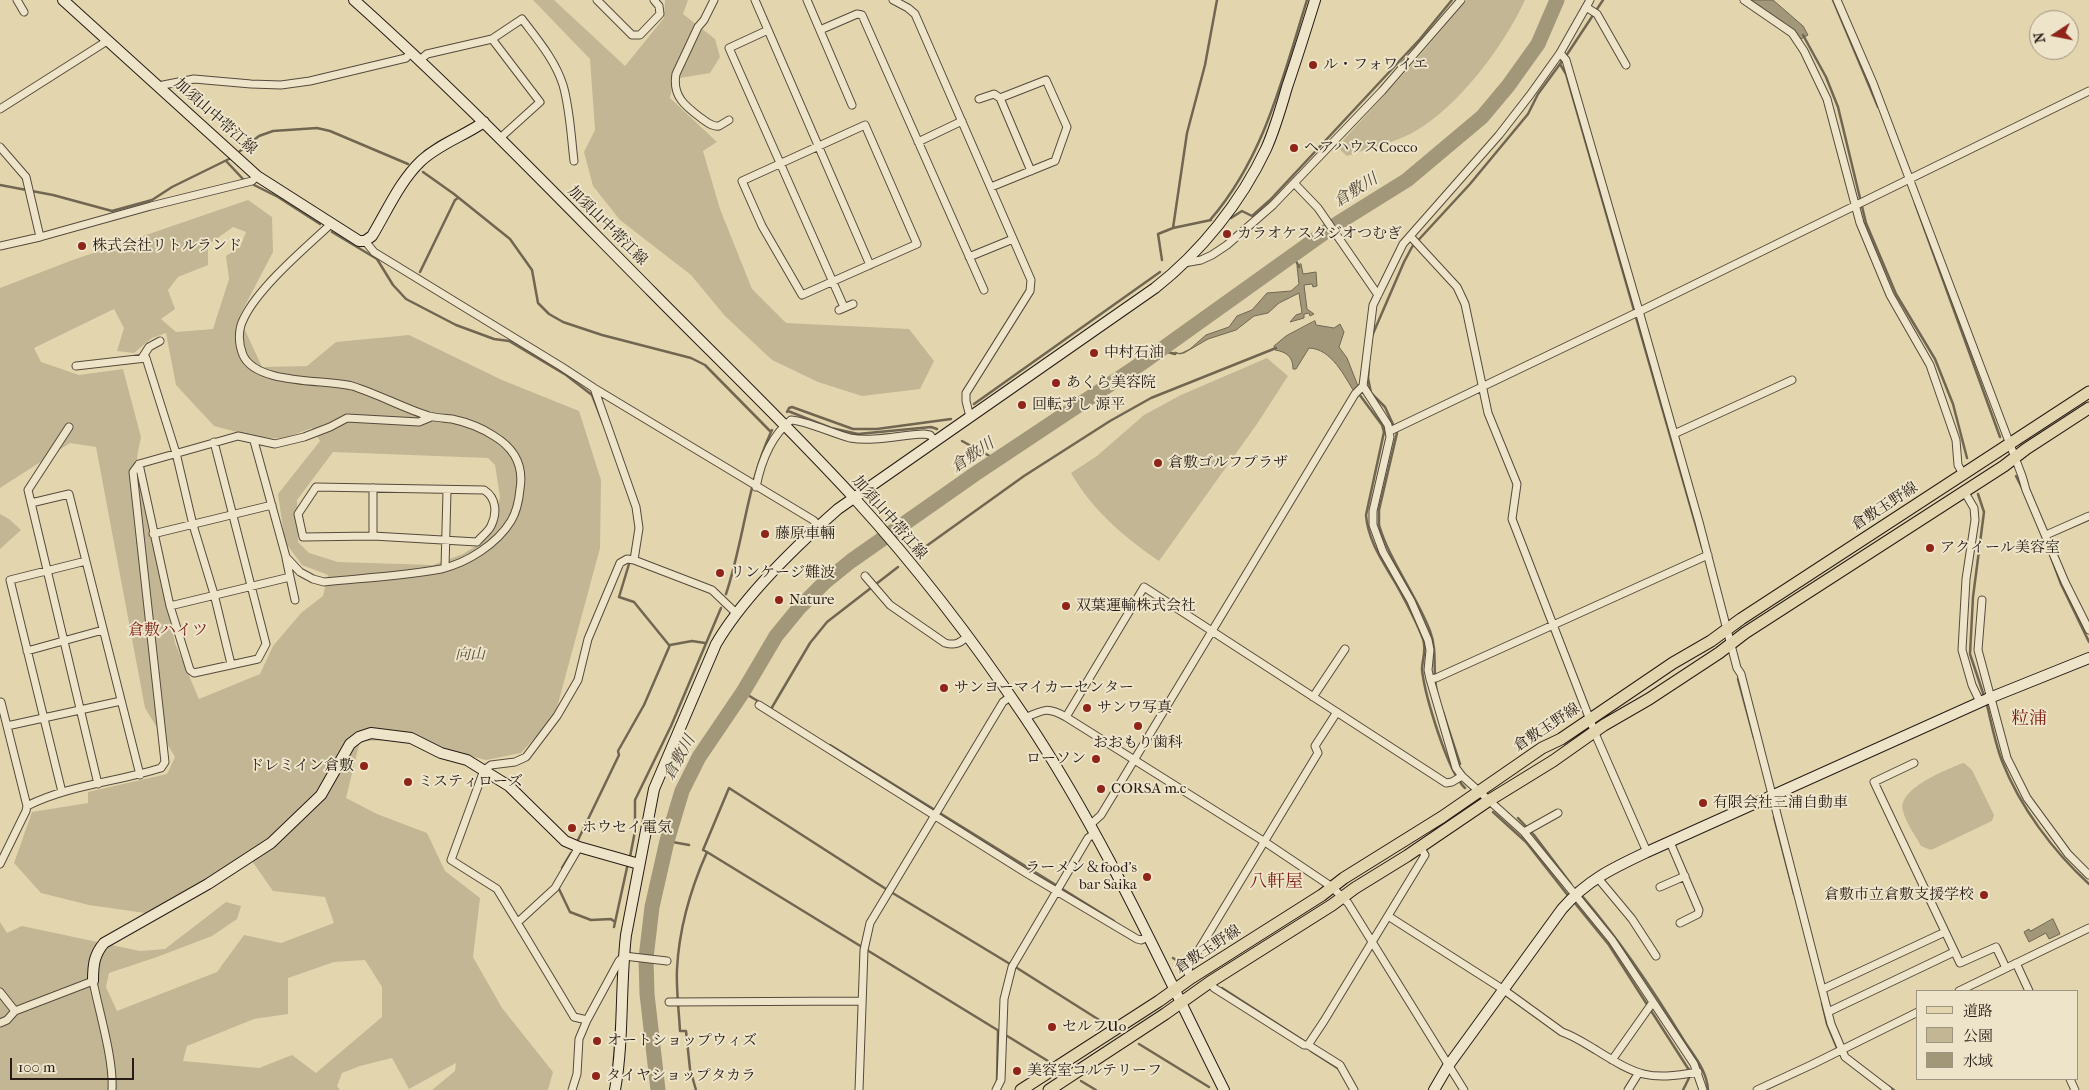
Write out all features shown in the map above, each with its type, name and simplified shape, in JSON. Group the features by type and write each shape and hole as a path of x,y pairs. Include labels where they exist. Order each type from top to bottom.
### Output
{"main road":[{"name":"倉敷玉野線","path":"1021,1090 1711,641 2089,392"},
{"name":"倉敷玉野線","path":"1049,1090 1210,982 1332,905 1342,896 1420,847 1488,800 1553,761 1618,716 1649,698 2089,408"}],"street":[{"path":"17,0 24,12"},
{"name":"加須山中帯江線","path":"63,0 257,176 354,239 365,241"},
{"name":"加須山中帯江線","path":"354,0 484,122 854,498 898,548 968,636 1025,718 1092,829 1182,1002 1224,1090"},
{"path":"597,0 632,35 640,35 660,14 660,6 654,0"},
{"path":"714,0 704,20 698,27 676,74 675,83 678,97 685,106 710,124 719,126 729,120"},
{"path":"755,0 870,265"},
{"path":"807,0 852,105"},
{"path":"893,0 915,14 1031,280 1031,286 966,393 970,417"},
{"path":"615,1090 627,957 632,862 654,789 716,644 736,613 819,526 854,498 1155,288 1184,263 1238,198 1266,149 1315,0"},
{"path":"1184,263 1201,260 1227,245 1294,184 1382,91 1461,0"},
{"path":"1744,0 1792,32 1804,50 1827,99 1860,223 1890,295 1930,365 1956,440 1958,464 1963,474"},
{"path":"1838,0 1873,83 1907,179 2026,490 2065,582 2089,630"},
{"path":"996,1090 1001,1080 1004,999 1012,967 1092,829 1359,390 1373,305 1397,254 1414,240 1563,56 1591,8 1626,65"},
{"path":"820,30 857,14 862,15 984,290"},
{"path":"420,60 427,54 492,39 522,19 549,55 562,84 568,107 574,162"},
{"path":"768,30 729,48 832,281 842,309 853,304"},
{"path":"492,39 540,102 499,139"},
{"path":"0,109 107,41"},
{"path":"158,86 194,79 252,84 310,81 406,58 411,52"},
{"path":"1563,56 1674,434 1706,556 1760,744 1828,1012 1845,1057 1888,1090"},
{"path":"991,187 1055,161 1067,127 1046,80 1000,98"},
{"path":"1704,1090 1650,1005 1612,940 1572,898 1527,830 1478,791 1458,778 1433,679 1428,670 1430,650 1428,640 1411,601 1383,552 1373,525 1373,511 1394,429 1482,388 2089,91"},
{"path":"979,100 994,94 1000,98 1031,171"},
{"path":"918,142 962,121"},
{"path":"484,122 421,160 405,180 372,236 365,241 374,252 753,485 814,520 819,526"},
{"path":"865,125 918,244 802,295 762,226 742,181 779,163 865,125"},
{"path":"0,147 26,177 40,237"},
{"path":"0,246 252,181 257,176"},
{"path":"1294,184 1318,208 1378,295"},
{"path":"286,557 300,572 313,580 324,582 445,568 465,561 505,530 516,509 522,479 521,467 516,456 506,444 494,435 452,419 431,417 352,386 289,379 268,374 256,368 244,356 239,336 243,318 286,266 330,224"},
{"path":"969,258 1013,239"},
{"path":"1414,240 1457,287 1465,304 1488,413 1517,484 1512,519 1595,732 1647,852"},
{"path":"142,358 149,347 160,341"},
{"path":"76,366 146,358 176,453 193,525 214,594 231,664"},
{"path":"1674,434 1792,380"},
{"path":"594,388 636,506 639,533 634,560"},
{"path":"1359,390 1394,429"},
{"path":"27,806 62,792 140,775 161,768 164,762 146,582 132,472 139,464 238,436 254,441 275,444 294,440 330,427 347,418 419,422 431,417"},
{"path":"753,485 776,436 791,420 797,420 831,433 862,439 924,434 930,435 935,441"},
{"path":"69,427 28,490 82,710 98,784"},
{"path":"254,441 286,557 295,600"},
{"path":"139,464 170,606 190,670 194,673 258,659 266,644 214,442"},
{"path":"316,487 373,488 484,490 494,499 495,508 491,526 477,542 373,536 303,537 298,514 316,487"},
{"path":"373,488 373,536"},
{"path":"445,568 448,490"},
{"path":"1964,491 1974,508 1975,520 1966,579 1962,650 1972,685 1985,700"},
{"path":"31,503 69,494 140,775"},
{"path":"153,534 272,505"},
{"path":"2046,535 2089,516"},
{"path":"1433,679 1706,556"},
{"path":"587,1020 574,1017 518,922 492,885 451,860 484,770 491,766 515,762 526,756 552,723 578,680 588,639 620,562 627,559 634,560 712,590 736,613"},
{"path":"62,792 10,580 86,561"},
{"path":"170,606 214,594 290,578"},
{"path":"867,579 895,609 945,643 953,645 961,642 968,636"},
{"path":"1066,717 1144,587 1446,783 1458,778"},
{"path":"1982,600 1978,650 1985,700 2007,758 2020,787 2068,854 2089,875"},
{"path":"27,651 104,630"},
{"path":"1314,697 1345,649"},
{"path":"1434,1090 1448,1066 1572,898 1597,877 1647,852 1985,700 2089,658"},
{"path":"859,1090 864,948 870,923 888,890 1003,702 1010,697"},
{"path":"8,726 121,701"},
{"path":"0,864 27,806 1,702"},
{"path":"759,704 1058,888 1137,939 1141,940 1148,937"},
{"path":"1025,718 1046,709 1066,717 1265,842 1332,887 1342,896 1372,942 1464,1090"},
{"path":"1188,973 1188,966 1318,753 1315,746 1337,712"},
{"path":"112,1090 108,1052 93,981 93,965 96,954 104,943 208,884 271,842 320,795 350,744 359,737 371,733 411,738 441,753 466,760 509,786 565,841 579,847 632,862"},
{"path":"1914,764 1874,782 1960,963 1996,947 2006,968"},
{"path":"1527,830 1558,813"},
{"path":"1670,842 1699,910 1698,914 1680,923"},
{"path":"518,922 555,888 579,847"},
{"path":"1308,1045 1425,855 1420,847"},
{"path":"1660,887 1685,876"},
{"path":"1597,877 1632,919 1656,956"},
{"path":"1388,916 1504,990 1562,1032 1572,1035 1638,1074 1662,1078 1692,1073"},
{"path":"1961,990 2089,928"},
{"path":"1823,990 1945,932"},
{"path":"1828,1012 1954,952"},
{"path":"572,1090 578,1074 579,1039 587,1020 619,961 627,957 665,961"},
{"path":"2016,963 2029,990"},
{"path":"0,1023 7,1020 16,1011 93,981"},
{"path":"1210,982 1214,988 1304,1045 1308,1045 1345,1072 1354,1090"},
{"path":"0,992 16,1011"},
{"path":"675,1002 862,1001"},
{"path":"1612,1060 1650,1005"},
{"path":"1756,1090 1916,1013"},
{"path":"1628,1090 1638,1074"}],"green space":[{"path":"533,0 554,0 625,66 664,18 665,0 688,0 683,14 715,39 720,57 710,73 674,79 670,98 717,142 703,151 720,209 752,289 786,323 909,329 934,361 920,389 862,396 818,382 772,360 725,316 691,275 620,220 593,186 584,152 595,130 590,59"},
{"path":"1467,0 1525,0 1505,37 1492,56 1478,75 1446,109 1404,137 1347,156 1337,147 1410,67"},
{"name":"向山","path":"248,200 272,217 273,252 239,317 262,367 307,366 336,342 409,335 502,380 579,411 601,480 600,548 555,715 521,753 486,760 409,740 360,741 346,798 377,814 427,833 445,871 480,898 473,957 502,1008 553,1072 548,1090 432,1090 455,1071 456,1063 409,1089 392,1058 360,1066 342,1073 337,1086 340,1090 0,1090 0,922 7,933 22,926 140,951 165,949 226,902 241,906 237,919 212,936 109,973 106,987 117,1011 217,972 244,935 281,943 334,923 325,897 273,891 252,861 145,913 89,905 41,893 14,863 32,812 88,803 88,792 167,774 175,757 145,708 96,447 70,443 0,488 0,288 70,261","holes":["233,227 246,232 240,247 226,256 229,279 213,329 176,332 161,319 175,309 168,290 178,277 208,265 208,245","114,309 124,328 117,351 134,353 152,338 166,333 176,385 214,426 252,436 282,439 312,428 320,441 278,494 285,542 302,565 328,575 323,596 301,613 273,646 260,674 199,699 175,643 138,475 137,457 141,437 123,369 79,375 41,362 34,348","333,452 488,458 495,465 500,497 494,523 482,542 463,554 433,565 338,562 309,553 298,542 297,500","365,960 382,987 382,1017 316,1073 292,1055 259,1068 183,1061 187,1046 254,1019 288,1014 288,978 334,962"]},
{"name":"倉敷ゴルフプラザ","path":"1267,358 1288,376 1257,424 1159,561 1122,533 1099,511 1071,473 1097,456 1144,415 1181,395"},
{"path":"0,514 21,530 0,549"},
{"path":"1964,763 1972,770 1994,815 1992,821 1931,850 1921,846 1903,811 1903,803 1907,795 1923,782"}],"water":[{"path":"1751,0 1773,0 1803,26 1808,35 1801,39"},
{"path":"1301,264 1303,274 1316,272 1317,286 1313,287 1312,284 1304,285 1307,309 1314,314 1310,316 1309,313 1304,314 1304,318 1290,322 1296,315 1302,313 1299,293 1279,303 1268,313 1254,316 1236,330 1208,339 1184,353 1182,353 1190,349 1206,335 1229,327 1237,316 1252,310 1267,293 1291,291 1299,284 1297,266"},
{"path":"1315,321 1316,325 1334,328 1340,324 1344,332 1339,347 1347,358 1358,386 1355,393 1336,364 1324,353 1309,348 1296,369 1293,369 1292,361 1288,356 1283,352 1275,350 1274,346 1286,336"},
{"path":"2053,919 2060,934 2049,939 2046,933 2029,942 2024,932 2029,929 2030,931"}],"waterway":[{"path":"1173,228 1187,133 1205,65 1217,0"},
{"path":"1210,220 1229,196 1245,170 1270,116 1307,0"},
{"path":"1231,218 1242,211 1252,216 1270,200 1420,39 1452,0"},
{"name":"倉敷川","path":"658,1090 647,994 646,958 652,907 667,841 682,791 699,757 743,692 776,636 799,608 825,582 851,561 975,474 1145,361 1338,223 1407,180 1482,117 1508,86 1538,44 1557,0"},
{"path":"1372,336 1412,247 1470,184 1528,114 1538,94 1603,0"},
{"path":"1833,0 1878,107"},
{"path":"1803,35 1826,77 1838,107 1866,223 1896,294 1935,359 1953,404 1967,458"},
{"path":"1560,64 1566,74 1702,547"},
{"path":"240,151 259,136 273,131 317,128 330,131 408,164"},
{"path":"0,185 53,195 112,211 152,200 172,187 231,158"},
{"path":"227,162 243,179"},
{"path":"423,172 510,239 532,270 538,303 549,314 563,322 602,335 691,358 705,365 771,432 772,430"},
{"path":"254,185 278,197 320,224"},
{"path":"420,272 455,200 458,198"},
{"path":"1915,203 2000,437"},
{"path":"1162,260 1158,234 1173,228 1211,220"},
{"path":"332,232 377,259 393,285 406,299 456,325 494,339 509,341 566,375 592,395 603,423"},
{"path":"1293,255 1299,267"},
{"path":"974,404 1160,272"},
{"path":"918,552 1024,476 1110,421 1151,398 1276,348"},
{"path":"1160,350 1175,354"},
{"path":"1369,364 1368,378 1371,393 1385,407 1397,433 1379,510 1379,525 1390,552 1430,631 1434,646 1437,692"},
{"path":"1359,394 1382,425 1384,432 1366,515 1367,525 1377,551 1407,605 1423,639 1422,670 1427,697 1444,750 1458,779 1465,788"},
{"path":"787,412 792,407 853,429 877,429 951,419"},
{"path":"788,411 831,428 858,434 931,427 937,429"},
{"path":"726,594 756,472 771,432"},
{"path":"962,441 997,460"},
{"path":"2016,476 2023,490"},
{"path":"1978,494 1984,512 1973,597 1970,654 1984,696"},
{"path":"2051,557 2061,584 2089,642"},
{"path":"629,564 619,597 634,602 669,645"},
{"path":"771,709 810,643 827,622 898,567"},
{"path":"630,857 635,831 635,800 671,726 721,608"},
{"path":"578,840 619,755 618,751 644,705 670,645 692,641 705,643"},
{"path":"1738,679 1754,738"},
{"path":"743,692 761,703"},
{"path":"1986,701 2000,754 2018,795 2050,843 2089,884"},
{"path":"1443,712 1460,764"},
{"path":"830,745 1114,921"},
{"path":"696,1090 690,1069 686,1031 680,1031 677,984 678,954 687,909 707,852 703,850 729,788 886,889 1010,964"},
{"path":"1493,812 1526,842 1570,898"},
{"path":"1774,817 1794,894"},
{"path":"1518,818 1534,835 1571,884"},
{"path":"667,841 689,845"},
{"path":"707,852 1048,1061"},
{"path":"562,868 571,853"},
{"path":"614,927 628,863"},
{"path":"559,889 570,912 591,920 611,919 615,922"},
{"path":"1583,897 1623,948 1660,1002 1699,1063 1705,1076 1708,1090"},
{"path":"1574,902 1609,945 1689,1070 1689,1078 1683,1090"},
{"path":"1173,958 1186,966"},
{"path":"1017,968 1104,1023"},
{"path":"1222,988 1304,1041"},
{"path":"1822,1003 1827,1024 1837,1048"},
{"path":"997,1081 998,1031"},
{"path":"1139,1044 1209,1087"},
{"path":"1311,1051 1339,1069"},
{"path":"1348,1074 1354,1084"},
{"path":"1081,1081 1096,1090"},
{"path":"1888,1086 1894,1090"}],"place":[{"name":"ル・フォワイエ","path":"1313,65"},
{"name":"ヘアハウスCocco","path":"1294,148"},
{"name":"カラオケスタジオつむぎ","path":"1227,234"},
{"name":"株式会社リトルランド","path":"82,246"},
{"name":"中村石油","path":"1094,353"},
{"name":"あくら美容院","path":"1056,383"},
{"name":"回転ずし 源平","path":"1022,405"},
{"name":"倉敷ゴルフプラザ","path":"1158,463"},
{"name":"藤原車輛","path":"765,534"},
{"name":"アクイール美容室","path":"1930,548"},
{"name":"リンケージ難波","path":"720,573"},
{"name":"Nature","path":"779,600"},
{"name":"双葉運輸株式会社","path":"1066,606"},
{"name":"サンヨーマイカーセンター","path":"944,688"},
{"name":"サンワ写真","path":"1087,708"},
{"name":"おおもり歯科","path":"1138,726"},
{"name":"ローソン","path":"1096,759"},
{"name":"ドレミイン倉敷","path":"364,766"},
{"name":"ミスティローズ","path":"408,782"},
{"name":"CORSA m.c","path":"1101,789"},
{"name":"有限会社三浦自動車","path":"1703,803"},
{"name":"ホウセイ電気","path":"572,828"},
{"name":"ラーメン＆food’s bar Saika","path":"1147,877"},
{"name":"倉敷市立倉敷支援学校","path":"1984,895"},
{"name":"セルフUo","path":"1052,1027"},
{"name":"オートショップウィズ","path":"597,1041"},
{"name":"美容室コルテリーフ","path":"1017,1071"},
{"name":"タイヤショップタカラ","path":"596,1076"}],"district":[{"name":"倉敷ハイツ","path":"168,631"},
{"name":"粒浦","path":"2029,720"},
{"name":"八軒屋","path":"1276,883"}]}
